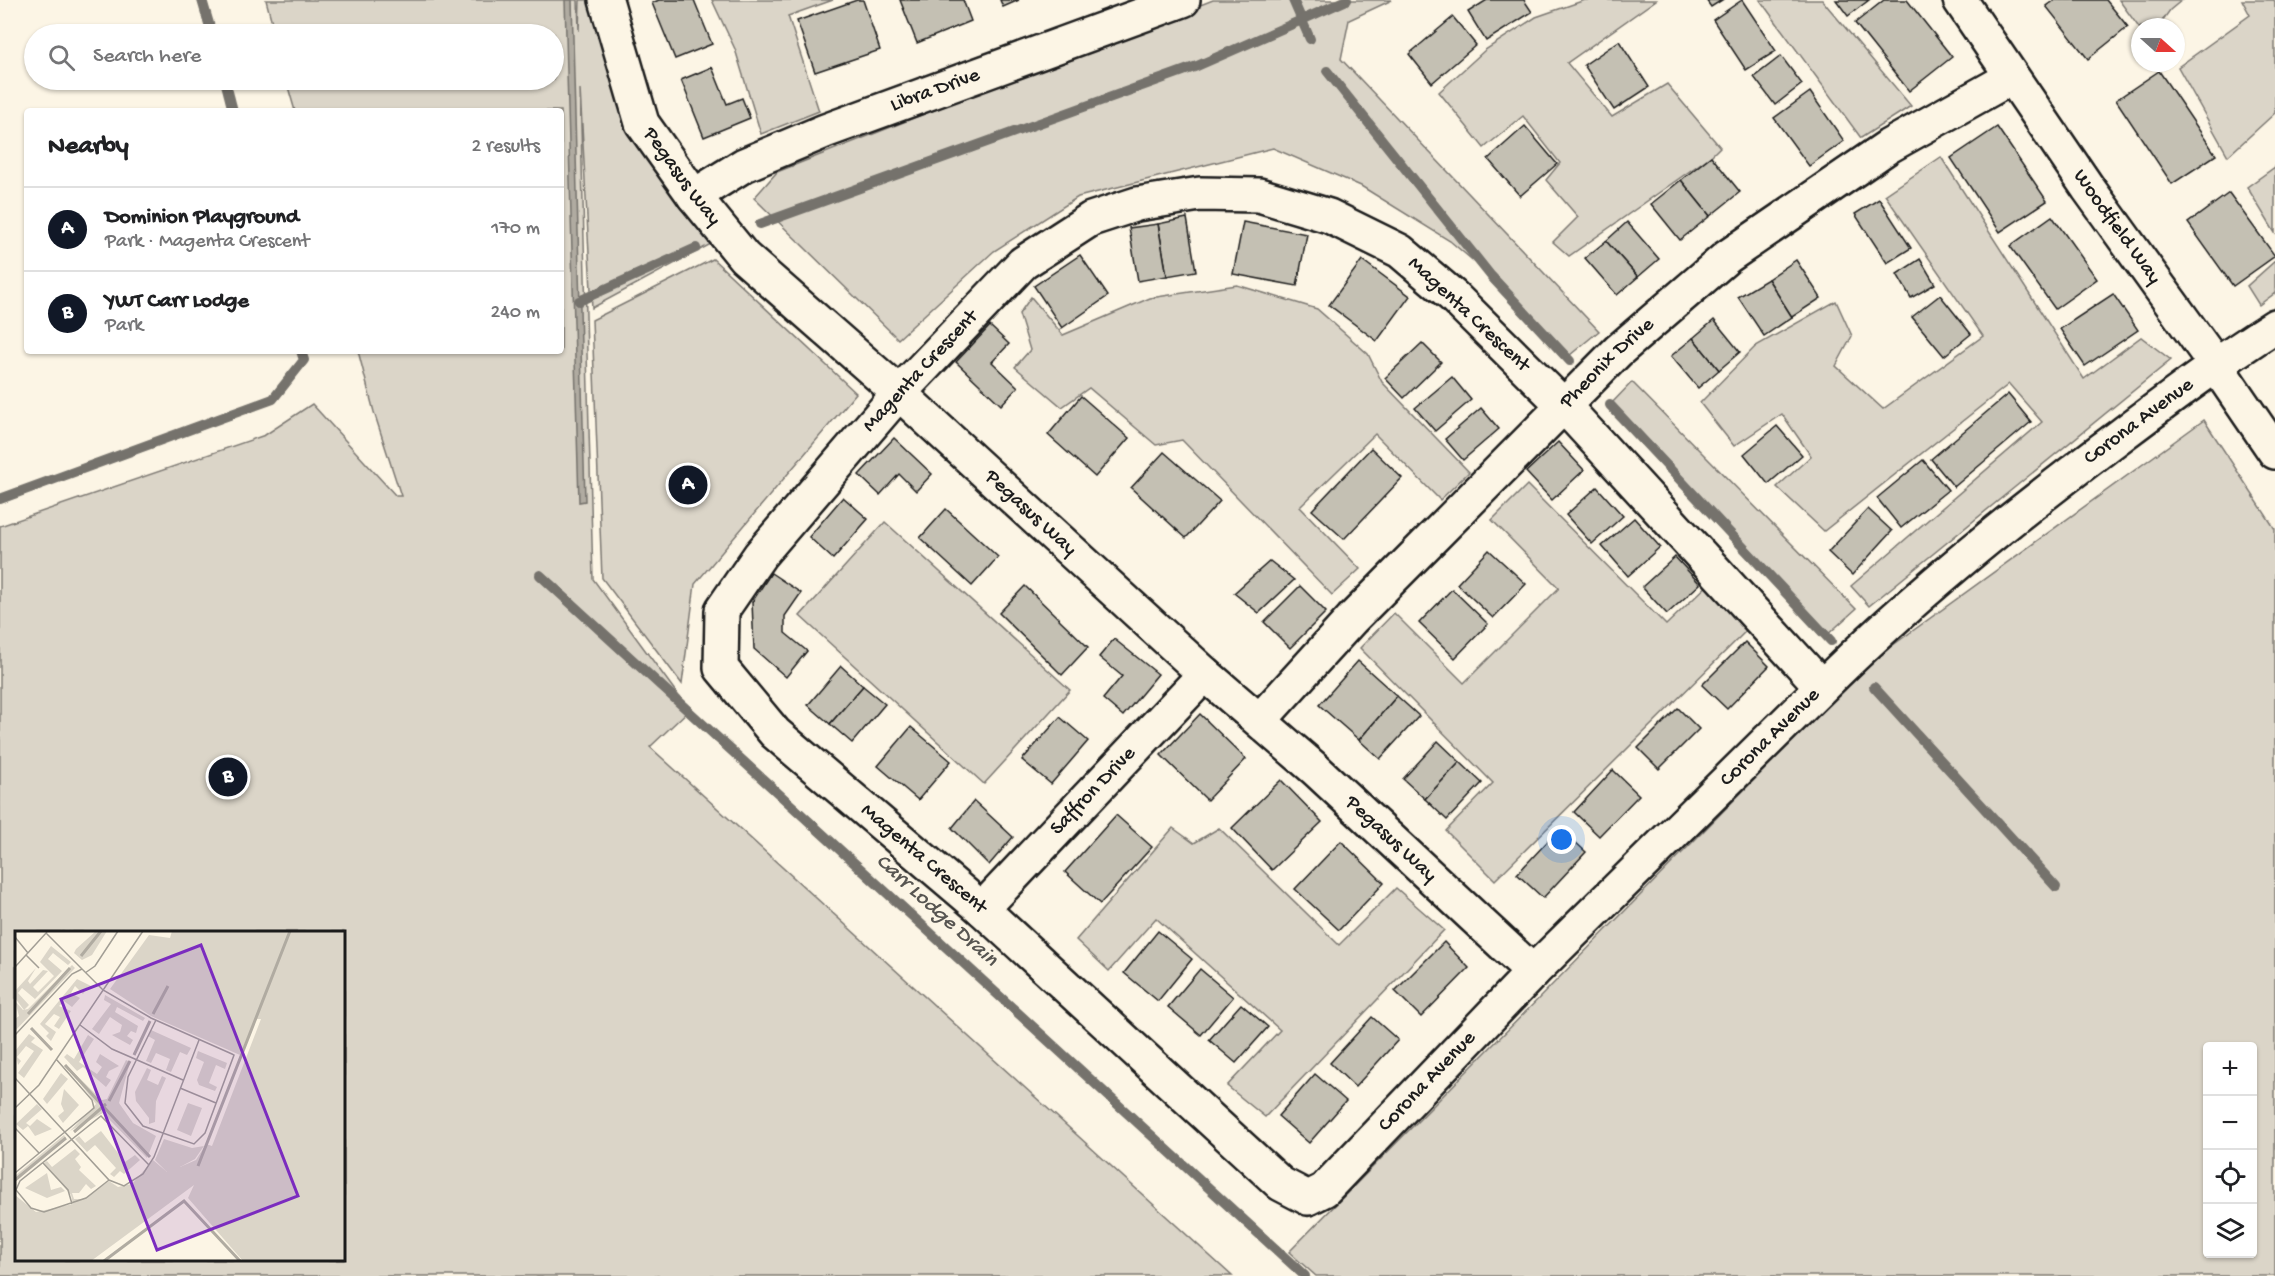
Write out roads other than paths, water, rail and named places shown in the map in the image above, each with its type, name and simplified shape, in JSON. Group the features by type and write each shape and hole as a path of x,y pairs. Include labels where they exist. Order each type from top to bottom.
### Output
{"street":[{"name":"Pegasus Way","path":"606,0 642,123 694,196 744,257 899,393 1205,674 1260,720 1533,972"},
{"name":"Libra Drive","path":"694,196 744,165 825,131 1183,0"},
{"name":"Woodfield Way","path":"1960,0 2088,188 2215,364 2275,452"},
{"name":"Pheonix Drive","path":"1260,720 1352,619 1618,351 1727,257 1889,146 2012,77"},
{"name":"Magenta Crescent","path":"1308,1198 1281,1184 982,909 775,733 721,668 722,610 760,555 899,393 1023,263 1091,219 1137,204 1200,194 1258,195 1329,216 1400,251 1453,296 1564,406 1822,687"},
{"name":"Corona Avenue","path":"1308,1198 1324,1190 1533,972 1856,653 2013,517 2215,364 2275,326"},
{"name":"Saffron Drive","path":"982,909 1205,674"}],"waterway":[{"path":"202,0 209,24"},
{"path":"1293,0 1310,39"},
{"path":"760,224 1197,66 1347,0"},
{"path":"1327,71 1491,276 1570,361"},
{"path":"228,90 232,108"},
{"path":"579,301 696,248"},
{"path":"0,499 273,399 304,360 302,354"},
{"path":"1610,405 1831,641"},
{"name":"Carr Lodge Drain","path":"540,575 1305,1276"},
{"path":"1874,687 2056,887"}],"place":[{"name":"Dominion Playground","path":"688,485"},
{"name":"YWT Carr Lodge","path":"228,777"}]}
